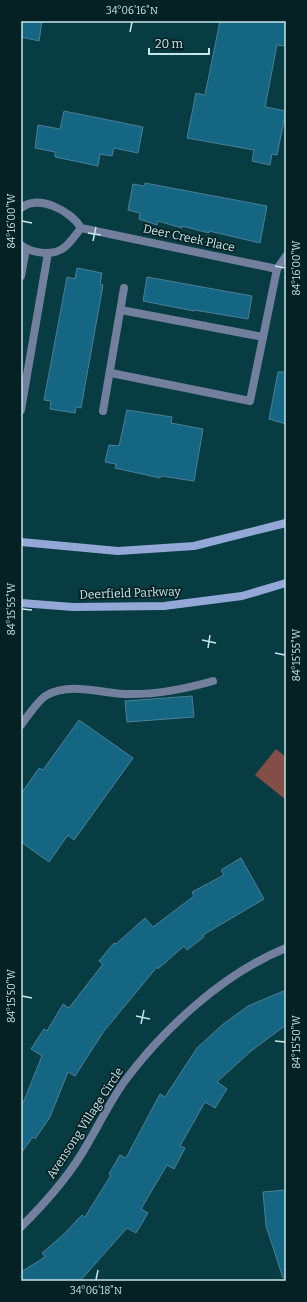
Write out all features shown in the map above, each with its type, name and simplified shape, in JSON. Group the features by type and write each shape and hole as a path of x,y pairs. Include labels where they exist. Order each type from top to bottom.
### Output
{"main road":[{"path":"21,542 118,551 194,546 286,523"},
{"name":"Deerfield Parkway","path":"21,603 73,607 164,606 242,596 286,583"}],"street":[{"path":"21,208 25,205 39,203 62,209 76,219 81,228 63,249 48,253 24,247 21,276"},
{"name":"Deer Creek Place","path":"81,228 277,269"},
{"path":"21,410 48,253"},
{"path":"111,373 250,400 277,269 286,256"},
{"path":"104,411 124,288"},
{"path":"121,310 263,337"},
{"path":"21,725 46,695 67,688 125,694 155,693 213,681"},
{"name":"Avensong Village Circle","path":"21,1227 61,1183 78,1159 108,1106 125,1082 163,1036 190,1011 231,979 286,948"}],"shaded area":[{"path":"276,749 286,757 286,800 255,775"}],"building":[{"path":"21,21 42,21 39,41 21,37"},
{"path":"220,21 286,21 286,46 277,45 265,107 286,111 277,155 272,154 270,165 252,161 254,150 187,138 196,93 205,95"},
{"path":"64,111 143,127 138,153 114,148 112,156 100,154 98,166 55,157 55,152 35,148 38,125 60,129"},
{"path":"145,183 267,206 260,243 209,231 209,233 182,226 182,228 158,221 157,225 139,219 140,213 128,210 133,184 144,186"},
{"path":"77,268 102,273 100,284 103,285 81,408 76,407 75,413 50,409 51,401 44,400 67,277 75,279"},
{"path":"147,277 252,296 248,319 194,311 143,301"},
{"path":"278,372 286,372 286,424 269,419"},
{"path":"127,410 172,417 171,423 203,429 194,481 161,476 160,478 115,468 116,464 105,462 109,445 119,446"},
{"path":"192,696 194,717 127,722 125,701"},
{"path":"79,720 133,758 74,840 68,835 49,862 21,842 21,794 39,768 43,770"},
{"path":"241,858 264,899 203,935 204,937 187,950 184,946 158,969 157,967 104,1031 75,1076 68,1072 50,1117 35,1139 33,1137 21,1153 21,1108 42,1056 31,1049 44,1029 47,1031 63,1004 69,1008 103,964 99,961 114,943 116,944 145,918 153,927 194,896 192,892 224,875 221,870"},
{"path":"286,990 286,1025 251,1051 217,1082 227,1089 215,1108 205,1102 180,1146 185,1148 174,1169 167,1165 141,1209 148,1213 136,1233 127,1228 80,1281 21,1281 21,1272 45,1257 42,1253 63,1235 82,1215 85,1217 111,1175 109,1174 120,1155 126,1158 160,1094 165,1097 197,1048 222,1025 248,1006"},
{"path":"286,1190 286,1277 283,1278 266,1226 263,1192"}]}
